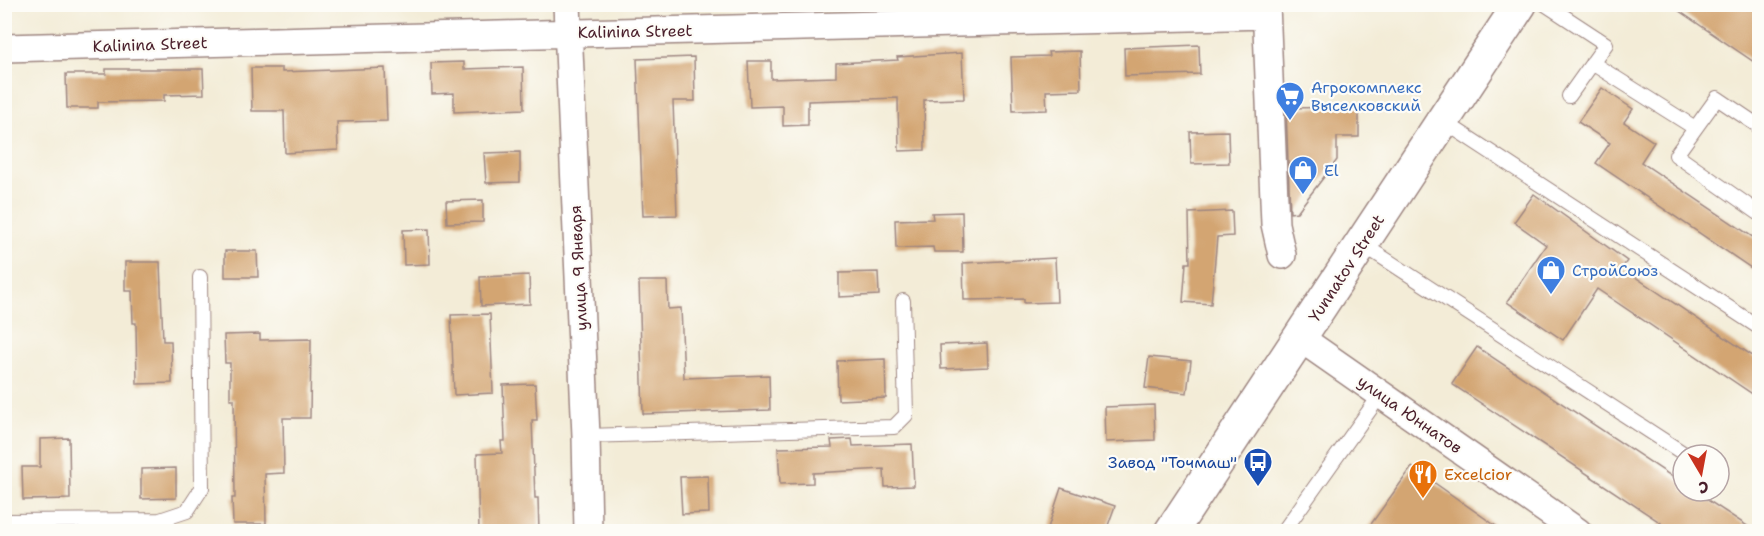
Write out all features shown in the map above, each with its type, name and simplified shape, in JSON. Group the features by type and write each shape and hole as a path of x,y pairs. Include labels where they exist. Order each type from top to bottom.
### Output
{"main road":[{"name":"Yunnatov Street","path":"1171,531 1520,4"}],"street":[{"name":"улица 9 Января","path":"567,4 588,531"},
{"name":"Kalinina Street","path":"4,48 1266,10"},
{"path":"1266,10 1275,224 1282,255"},
{"name":"улица Юннатов","path":"1300,338 1578,531"}],"lane":[{"path":"1545,4 1606,44 1569,96"},
{"path":"1592,63 1695,128"},
{"path":"1760,127 1717,98 1676,155 1760,214"},
{"path":"1443,121 1760,328"},
{"path":"1362,244 1671,445"},
{"path":"4,521 159,520 187,511 202,488 200,277"},
{"path":"586,436 894,427 906,415 903,301"},
{"path":"1283,531 1381,394"}],"building":[{"path":"1669,4 1760,4 1760,66"},
{"path":"1199,45 1200,74 1125,76 1124,48"},
{"path":"1080,51 1081,90 1046,91 1047,110 1013,111 1011,57 1049,56 1048,52"},
{"path":"962,53 964,99 924,100 925,150 899,151 898,98 808,101 808,125 783,126 783,106 750,107 748,61 771,61 771,79 836,77 836,63 898,60 897,57"},
{"path":"694,57 695,101 673,101 677,215 643,216 637,59"},
{"path":"464,62 464,69 523,67 524,109 454,112 454,93 432,94 431,63"},
{"path":"251,68 282,68 282,72 385,68 387,121 337,122 338,150 285,153 284,111 252,111"},
{"path":"106,69 203,69 204,94 164,95 164,101 98,102 98,108 67,108 66,74 106,74"},
{"path":"1602,88 1633,109 1624,122 1654,142 1641,162 1760,242 1760,274 1596,163 1610,143 1578,122"},
{"path":"1359,107 1359,137 1337,137 1337,160 1297,212 1290,213 1286,108"},
{"path":"1228,131 1229,163 1191,164 1190,132"},
{"path":"520,152 520,182 486,183 484,153"},
{"path":"1534,194 1627,261 1622,268 1760,361 1760,399 1597,289 1563,340 1507,302 1546,245 1514,222"},
{"path":"483,200 483,222 447,223 446,201"},
{"path":"1232,211 1233,236 1217,237 1211,304 1183,302 1186,263 1190,263 1189,213"},
{"path":"962,212 963,252 934,252 933,247 896,248 895,220 933,219 932,213"},
{"path":"429,229 430,264 404,265 403,230"},
{"path":"225,251 257,251 258,277 225,277"},
{"path":"1055,258 1057,302 1024,303 1024,299 964,300 963,263"},
{"path":"125,262 160,262 163,341 171,341 172,383 137,384 136,323 133,323 132,291 125,291"},
{"path":"878,272 879,295 839,297 839,273"},
{"path":"529,275 530,304 481,306 480,277"},
{"path":"639,281 667,281 668,309 681,308 684,378 769,375 770,410 643,414"},
{"path":"490,314 493,393 454,395 451,315"},
{"path":"260,334 260,340 311,339 310,418 283,418 284,473 265,474 266,524 233,524 234,399 230,399 230,363 225,363 224,335"},
{"path":"987,343 988,367 941,369 940,345"},
{"path":"1477,347 1671,476 1671,503 1712,503 1755,531 1655,531 1661,523 1452,384"},
{"path":"1149,357 1191,361 1187,393 1145,388"},
{"path":"885,359 886,398 838,400 837,361"},
{"path":"535,384 537,420 532,420 535,498 538,498 539,531 479,531 477,454 502,453 501,441 505,441 503,385"},
{"path":"1154,405 1155,440 1106,442 1105,407"},
{"path":"69,438 70,499 23,500 22,467 40,467 40,439"},
{"path":"852,439 853,446 912,444 914,486 885,487 884,469 813,473 813,483 780,484 778,448 832,447 831,440"},
{"name":"Excelcior","path":"1412,467 1503,531 1366,531"},
{"path":"176,468 176,498 141,499 141,469"},
{"path":"708,476 709,513 682,514 680,477"},
{"path":"1061,488 1115,506 1106,531 1047,531"}],"place":[{"name":"Агрокомплекс Выселковский","path":"1290,122"},
{"name":"El","path":"1303,196"},
{"name":"СтройСоюз","path":"1551,296"},
{"name":"Завод \"Точмаш\"","path":"1258,488"},
{"name":"Excelcior","path":"1423,500"}]}
